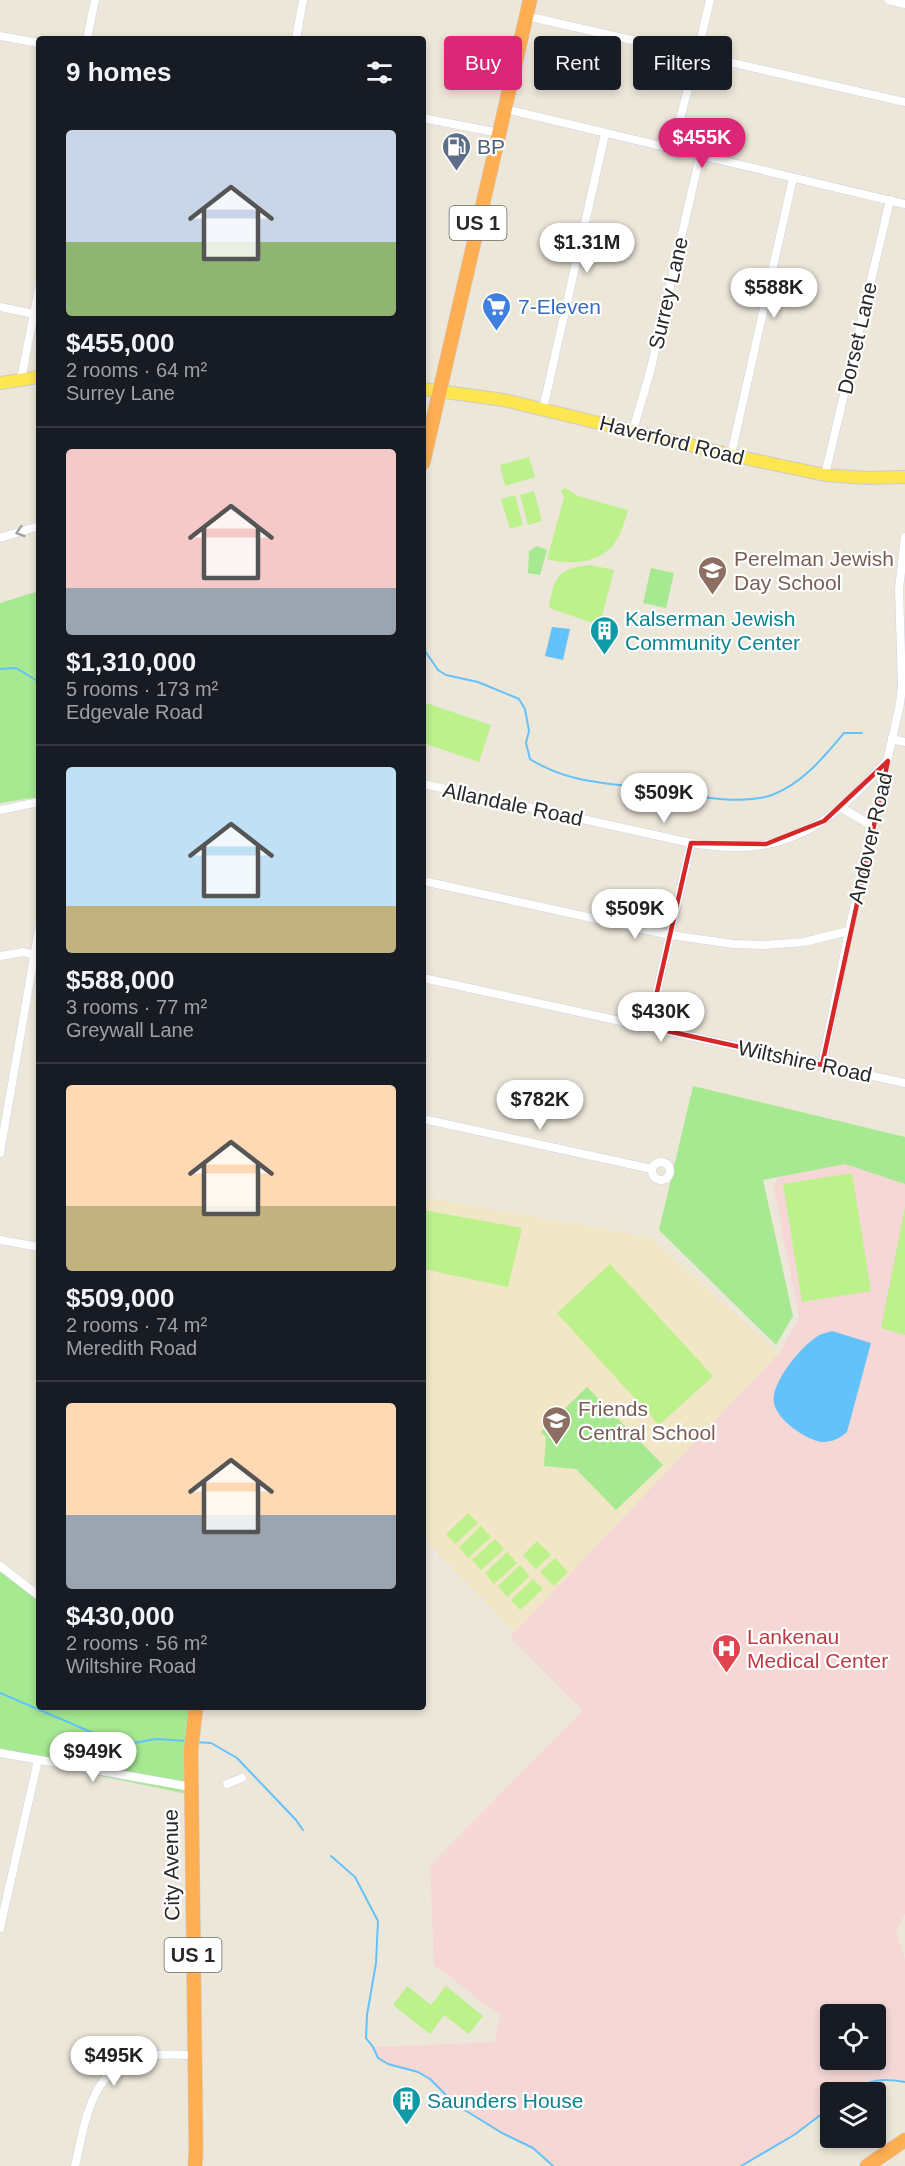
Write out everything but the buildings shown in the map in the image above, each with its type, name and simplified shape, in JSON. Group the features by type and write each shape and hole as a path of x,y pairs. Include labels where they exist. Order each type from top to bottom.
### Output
{"highway":[{"name":"US 1","path":"426,450 530,0"},
{"name":"City Avenue","path":"195,2166 190,1750 196,1710"},
{"path":"867,2166 905,2140"}],"main road":[{"path":"0,383 36,378"},
{"name":"Haverford Road","path":"426,390 504,400 731,455 825,475 867,478 905,477"}],"street":[{"path":"88,36 95,0"},
{"path":"297,36 303,0"},
{"path":"701,36 710,0"},
{"path":"894,0 905,4"},
{"path":"526,16 633,40"},
{"path":"0,36 36,42"},
{"path":"732,63 905,102"},
{"path":"672,149 688,90"},
{"path":"505,109 905,204"},
{"path":"426,119 499,133"},
{"path":"543,409 605,134"},
{"name":"Surrey Lane","path":"633,430 650,372 700,156"},
{"path":"731,455 793,178"},
{"name":"Dorset Lane","path":"825,475 890,200"},
{"path":"21,380 36,304"},
{"path":"0,307 34,314"},
{"path":"0,538 36,526"},
{"name":"Andover Road","path":"822,1065 849,931 900,704 902,686 899,589 905,537"},
{"path":"892,739 905,742"},
{"name":"Allandale Road","path":"426,785 692,843 733,847 766,844 805,833 842,808 888,761"},
{"path":"0,810 36,803"},
{"path":"842,808 874,826"},
{"path":"649,1028 692,843"},
{"path":"426,882 670,935 733,944 764,945 804,942 849,931"},
{"path":"0,956 24,952 36,956"},
{"path":"0,1153 36,961"},
{"name":"Wiltshire Road","path":"426,979 905,1083"},
{"path":"426,1120 652,1169"},
{"path":"0,1240 36,1246"},
{"path":"0,1566 36,1594"},
{"path":"0,1753 191,1787"},
{"path":"0,1928 38,1760"},
{"path":"227,1784 242,1778"},
{"path":"75,2166 89,2107 95,2092 105,2078 119,2066 137,2057 195,2055"}],"highlighted area":[{"path":"888,761 822,1065 649,1027 691,843 766,844 824,821"}],"shaded area":[{"name":"Lankenau Medical Center","path":"806,1137 905,1165 905,1914 896,1930 905,1960 905,2082 889,2079 873,2082 820,2082 820,2115 794,2135 741,2166 553,2166 533,2148 502,2133 455,2104 430,2079 418,2072 388,2064 378,2058 373,2047 495,2042 500,2016 434,1965 430,1865 583,1711 510,1637 779,1353 799,1318 773,1185"},
{"name":"Friends Central School","path":"426,1198 650,1237 779,1353 515,1632 426,1541"}],"green space":[{"path":"529,457 535,477 505,486 500,465"},
{"path":"565,488 578,496 628,510 616,541 603,554 576,562 547,559 564,498 561,491"},
{"path":"534,491 542,521 528,525 520,495"},
{"path":"515,495 523,525 510,529 501,499"},
{"path":"537,546 547,550 540,575 528,573 529,551"},
{"path":"590,565 614,570 601,620 596,624 549,608 555,582 559,576 579,566"},
{"path":"651,568 674,573 666,608 643,603"},
{"path":"36,592 36,797 0,803 0,603"},
{"path":"426,703 491,725 479,762 426,744"},
{"path":"693,1086 905,1137 905,1184 845,1164 763,1180 793,1316 776,1345 659,1230"},
{"path":"852,1173 871,1291 802,1302 783,1184"},
{"path":"905,1207 905,1335 881,1328"},
{"path":"426,1211 522,1228 508,1287 426,1270"},
{"path":"610,1264 713,1376 659,1425 557,1313"},
{"path":"587,1387 663,1465 616,1510 576,1469 544,1466 546,1437 541,1432"},
{"path":"468,1513 478,1523 455,1544 446,1534"},
{"path":"481,1526 491,1537 468,1558 459,1547"},
{"path":"495,1539 504,1549 481,1570 472,1560"},
{"path":"537,1541 551,1555 536,1569 523,1555"},
{"path":"507,1552 517,1563 494,1584 485,1573"},
{"path":"555,1558 568,1572 554,1586 540,1572"},
{"path":"0,1565 36,1595 36,1710 191,1710 187,1794 0,1755"},
{"path":"520,1565 530,1576 507,1597 498,1586"},
{"path":"533,1579 543,1589 520,1610 511,1600"},
{"path":"407,1986 431,2005 446,1986 483,2016 469,2034 444,2015 430,2034 393,2005"}],"water":[{"path":"552,627 570,629 563,660 545,656"},
{"path":"832,1331 871,1343 847,1432 836,1439 822,1442 808,1437 786,1422 776,1409 774,1395 787,1367 802,1350 817,1337"}],"waterway":[{"path":"426,652 438,670 446,675 478,682 519,699 525,709 529,731 526,743 530,759 557,773 600,783 709,798 743,800 758,798 772,795 794,784 821,760 844,733 862,733"},
{"path":"0,669 16,668 36,680"},
{"path":"0,1693 36,1708"},
{"path":"40,1710 112,1741 128,1744 156,1739 187,1741"},
{"path":"196,1742 211,1743 237,1758 303,1830"},
{"path":"331,1856 355,1877 378,1921 376,1963 367,2015 366,2038 378,2058 388,2064 418,2072 430,2079 455,2104 502,2133 533,2148 553,2166"},
{"path":"873,2082 890,2080 905,2082"},
{"path":"741,2166 794,2135 820,2115"}],"place":[{"name":"BP","path":"456,172"},
{"name":"7-Eleven","path":"497,332"},
{"name":"Perelman Jewish Day School","path":"713,596"},
{"name":"Kalserman Jewish Community Center","path":"604,656"},
{"name":"Friends Central School","path":"557,1446"},
{"name":"Lankenau Medical Center","path":"726,1674"},
{"name":"Saunders House","path":"406,2126"}]}
